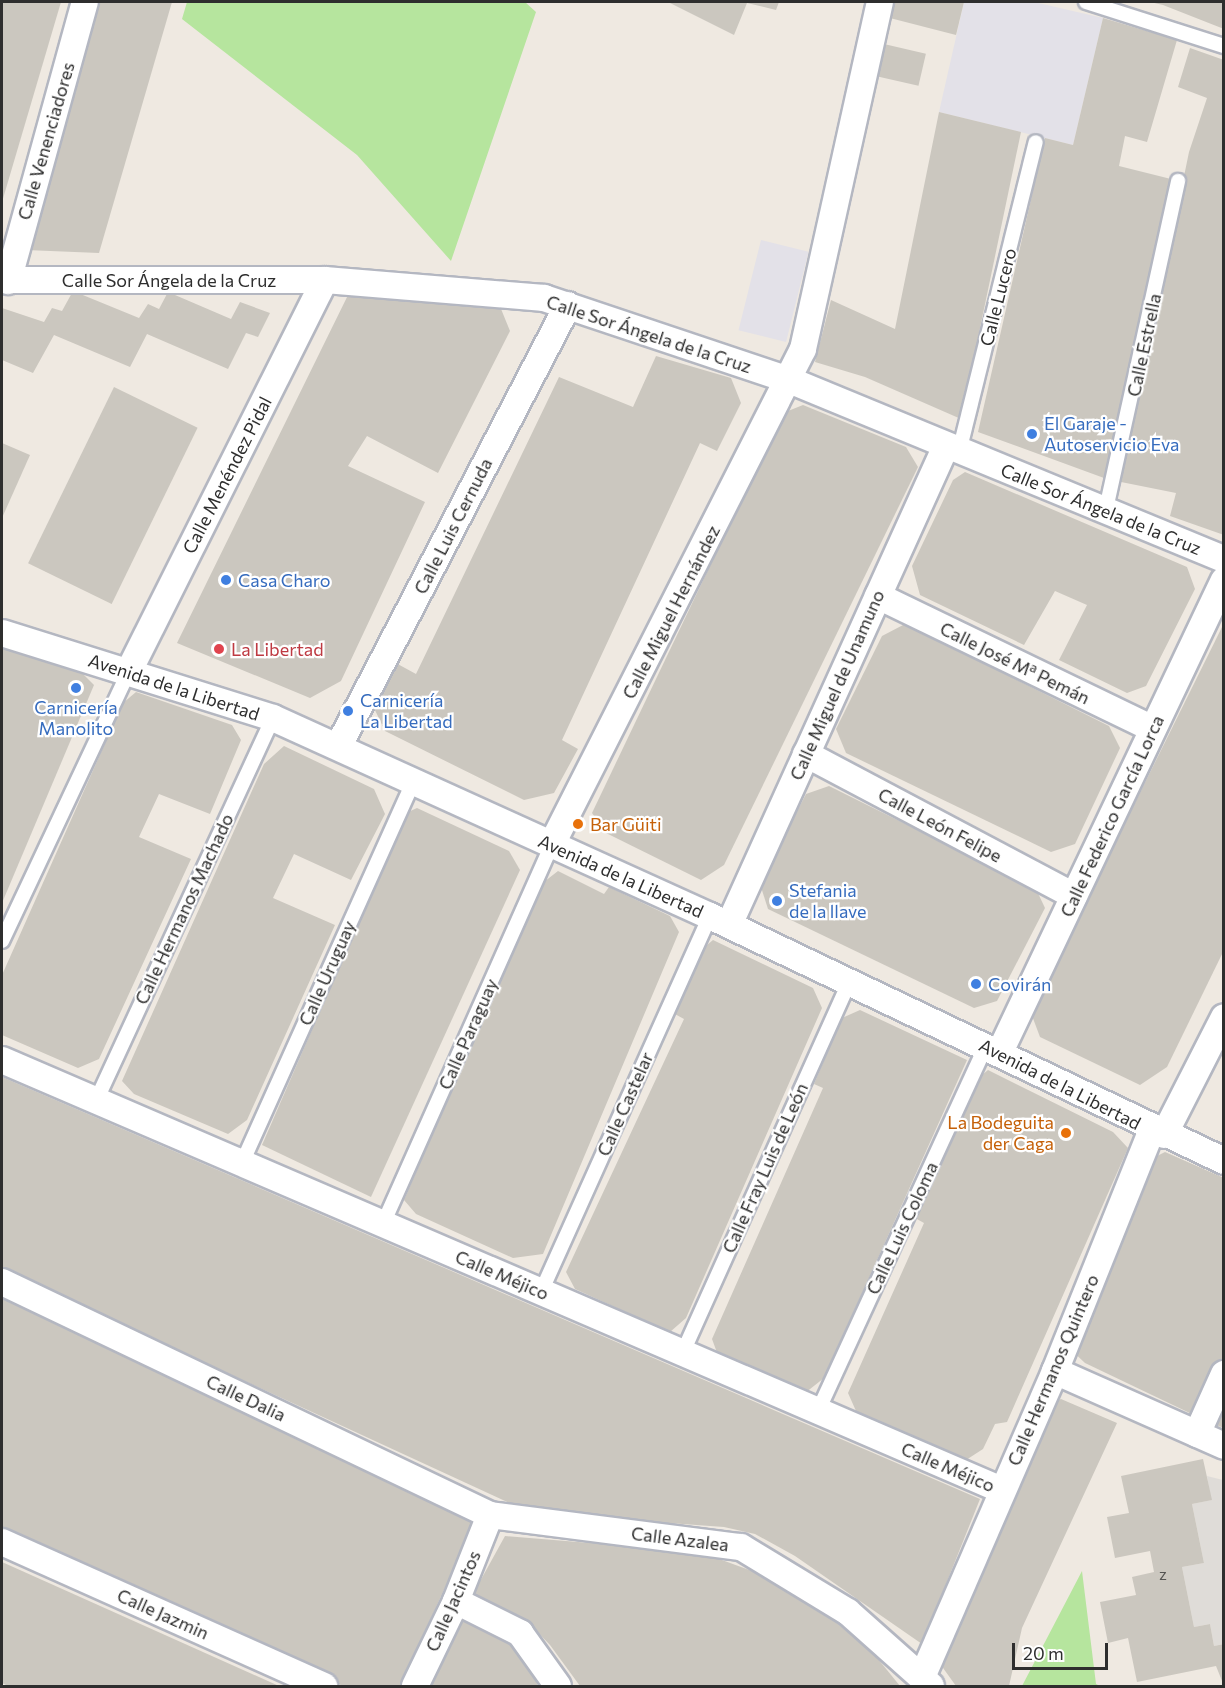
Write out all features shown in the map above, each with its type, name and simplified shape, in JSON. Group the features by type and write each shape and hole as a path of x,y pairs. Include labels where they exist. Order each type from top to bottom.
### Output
{"street":[{"name":"Calle Venenciadores","path":"4,280 85,2"},
{"name":"Calle Miguel Hernández","path":"552,844 789,380 814,313 841,170 880,2"},
{"name":"Calle Sor Ángela de la Cruz","path":"4,280 325,280 544,298 789,380 1224,559"},
{"name":"Calle Menéndez Pidal","path":"129,671 325,280"},
{"name":"Calle Luis Cernuda","path":"338,747 568,305"},
{"name":"Calle Miguel de Unamuno","path":"719,920 806,754 878,596 953,449"},
{"name":"Calle Federico García Lorca","path":"993,1048 1074,896 1224,580"},
{"name":"Calle José Mª Pemán","path":"878,596 1153,729"},
{"name":"Avenida de la Libertad","path":"2,633 273,718 719,920 848,984 993,1048 1158,1132 1224,1161"},
{"name":"Calle León Felipe","path":"806,754 1074,896"},
{"name":"Calle Hermanos Quintero","path":"927,1681 1002,1490 1158,1132 1224,1017"},
{"name":"Calle Méjico","path":"2,1060 1002,1490"},
{"name":"Calle Dalia","path":"2,1282 490,1515"},
{"path":"1055,1371 1224,1446"},
{"path":"1197,1434 1224,1374"},
{"name":"Calle Jacintos","path":"415,1686 456,1601 490,1515"},
{"name":"Calle Azalea","path":"490,1515 741,1546 848,1612 927,1681"},
{"name":"Calle Jazmin","path":"2,1542 324,1686"},
{"path":"456,1601 520,1633 558,1686"}],"lane":[{"path":"1086,2 1224,46"},
{"name":"Calle Lucero","path":"953,449 1036,142"},
{"name":"Calle Estrella","path":"1106,509 1178,181"},
{"path":"2,941 129,671"},
{"name":"Calle Hermanos Machado","path":"96,1101 273,718"},
{"name":"Calle Uruguay","path":"242,1163 413,783"},
{"name":"Calle Paraguay","path":"383,1224 552,844"},
{"name":"Calle Castelar","path":"541,1292 719,920"},
{"name":"Calle Fray Luis de León","path":"683,1352 848,984"},
{"name":"Calle Luis Coloma","path":"818,1411 993,1048"}],"shaded area":[{"path":"964,2 1034,2 1103,18 1073,145 939,112"},
{"path":"761,240 809,252 786,342 739,330"},
{"path":"1207,1476 1223,1480 1223,1644 1214,1646 1210,1624 1194,1627 1182,1567 1204,1563 1192,1504 1211,1500"}],"green space":[{"path":"187,2 525,2 536,12 451,261 357,155 182,19"},
{"path":"1082,1571 1096,1684 1100,1686 1022,1686"}],"building":[{"path":"2,2 61,2 2,202"},
{"path":"99,2 172,2 99,253 26,250"},
{"path":"668,2 779,2 776,10 747,3 734,35"},
{"path":"889,2 964,2 956,35 886,17"},
{"path":"1150,2 1224,2 1224,29 1163,5"},
{"path":"1103,18 1177,40 1147,142 1125,136 1119,166 1171,179 1104,478 978,432 1045,138 1073,145"},
{"path":"884,44 926,54 918,86 877,76"},
{"path":"1190,48 1224,60 1224,535 1170,516 1176,493 1121,482 1189,152 1207,98 1178,87"},
{"path":"939,112 1021,132 961,419 865,377 815,362 831,300 895,329"},
{"path":"73,291 139,318 148,304 159,309 168,292 231,319 240,302 270,313 258,337 246,333 228,369 147,334 130,367 54,335 33,373 2,360 2,308 44,322 52,308 62,311"},
{"path":"350,291 499,304 510,331 438,473 367,436 348,466 425,502 341,681 310,698 177,643"},
{"path":"656,356 731,378 741,403 717,451 700,443 562,740 578,749 554,793 524,800 385,731 373,706 394,662 416,674 559,377 633,407"},
{"path":"114,387 198,428 112,604 28,563"},
{"path":"803,405 906,447 918,467 724,865 701,880 606,833 592,813 783,413"},
{"path":"2,443 30,455 2,518"},
{"path":"965,472 1187,567 1195,589 1146,686 1127,693 1059,660 1087,605 1055,591 1024,645 920,595 912,566 953,480"},
{"path":"1224,623 1224,950 1167,1067 1140,1085 1040,1037 1031,1013"},
{"path":"905,624 1109,726 1120,748 1075,844 1051,852 846,753 836,729 882,636"},
{"path":"2,644 78,669 94,685 2,903"},
{"path":"136,692 232,725 241,740 210,814 159,794 139,837 191,859 99,1059 78,1068 2,1035 2,975 123,703"},
{"path":"284,746 374,789 385,814 351,880 294,854 273,898 335,925 247,1120 228,1134 134,1094 122,1081 264,764"},
{"path":"829,786 1036,889 1045,908 997,1001 974,1008 768,909 760,884 806,794"},
{"path":"417,808 509,851 520,870 371,1197 262,1145 406,813"},
{"path":"558,871 604,894 609,887 670,916 679,932 543,1254 513,1258 416,1214 404,1200 540,885"},
{"path":"713,940 813,988 822,1008 686,1318 670,1332 575,1289 566,1272 684,1019 673,1013 701,950"},
{"path":"860,1010 967,1060 824,1378 805,1393 719,1358 712,1339 823,1088 814,1084 842,1018"},
{"path":"988,1070 1113,1132 1128,1148 1007,1422 995,1424 983,1449 966,1460 856,1411 848,1393 924,1223 915,1218 982,1075"},
{"path":"2,1077 980,1499 922,1644 795,1556 755,1534 724,1527 531,1513 2,1269"},
{"path":"1165,1152 1224,1178 1224,1354 1196,1416 1085,1363 1069,1348 1149,1160"},
{"path":"2,1297 475,1522 400,1686 343,1686 2,1529"},
{"path":"1061,1399 1117,1423 1022,1628 1009,1686 956,1686 938,1661 1047,1406"},
{"path":"1224,1406 1224,1428 1216,1425"},
{"path":"1203,1459 1212,1500 1192,1504 1204,1563 1182,1567 1194,1627 1210,1624 1214,1646 1224,1644 1224,1686 1216,1666 1137,1682 1128,1638 1108,1643 1100,1602 1136,1595 1132,1577 1154,1572 1150,1551 1115,1558 1107,1517 1129,1513 1121,1476"},
{"path":"505,1536 700,1552 752,1571 825,1613 874,1654 900,1686 580,1686 550,1645 526,1620 473,1594"},
{"path":"2,1562 279,1686 8,1686 2,1683"},
{"path":"459,1619 519,1645 538,1686 425,1686"}],"place":[{"name":"El Garaje - Autoservicio Eva","path":"1032,434"},
{"name":"Casa Charo","path":"226,580"},
{"name":"La Libertad","path":"219,649"},
{"name":"Carnicería Manolito","path":"76,688"},
{"name":"Carnicería La Libertad","path":"348,711"},
{"name":"Bar Güiti","path":"578,824"},
{"name":"Stefania de la llave","path":"777,901"},
{"name":"Covirán","path":"976,984"},
{"name":"La Bodeguita der Caga","path":"1066,1133"}]}
